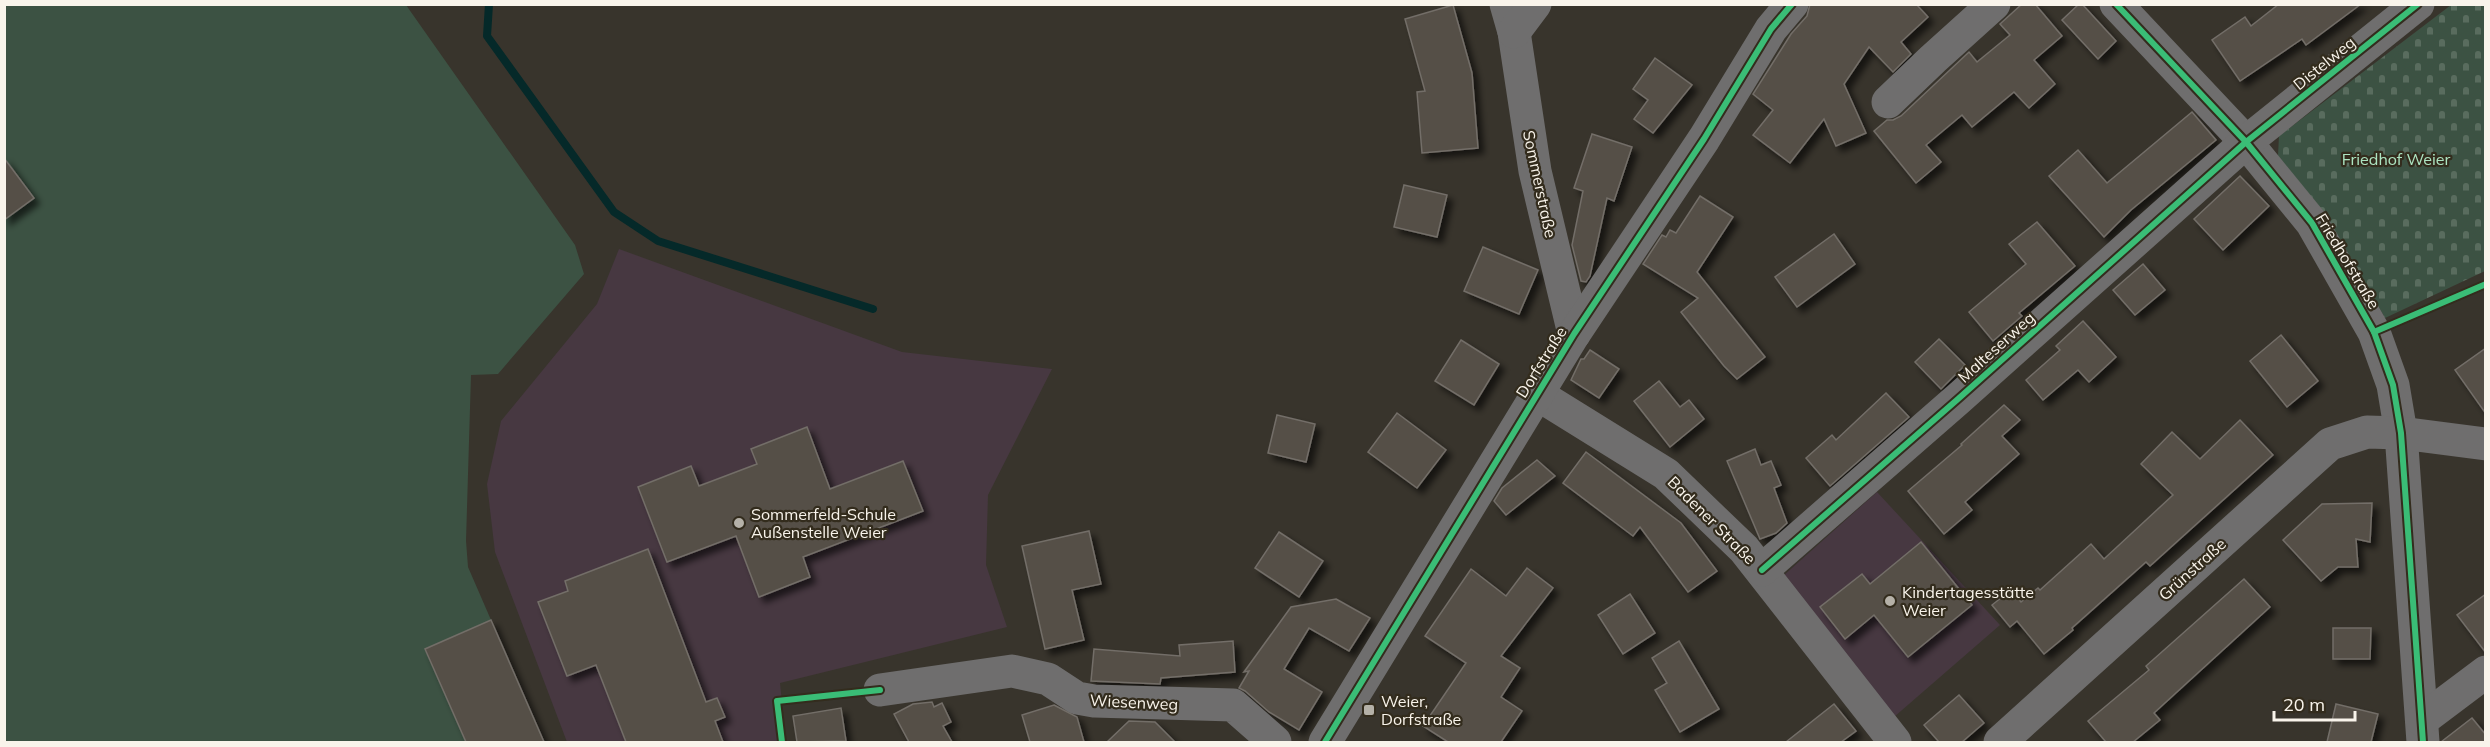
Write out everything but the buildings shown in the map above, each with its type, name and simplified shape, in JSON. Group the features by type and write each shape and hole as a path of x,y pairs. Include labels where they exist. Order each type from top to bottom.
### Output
{"street":[{"name":"Sommerstraße","path":"1536,4 1510,18 1535,171 1574,334"},
{"name":"Dorfstraße","path":"1326,742 1574,334 1704,139 1771,29 1792,4"},
{"path":"1888,102 1933,58 1995,4"},
{"name":"Friedhofstraße","path":"2116,4 2246,142 2312,223 2374,332 2393,385 2401,433 2422,731"},
{"name":"Distelweg","path":"2246,142 2418,4"},
{"name":"Malteserweg","path":"1762,570 1959,399 2246,142"},
{"name":"Badener Straße","path":"1537,394 1666,474 1744,549 1895,742"},
{"name":"Grünstraße","path":"2000,742 2330,444 2367,432 2401,433 2486,444"},
{"name":"Wiesenweg","path":"880,690 1012,671 1048,679 1077,698 1094,701 1233,705 1275,742"},
{"path":"2422,731 2486,672"}],"shaded area":[{"name":"Sommerfeld-Schule Außenstelle Weier","path":"619,249 902,352 1052,369 988,495 986,565 1007,627 780,683 786,742 567,742 495,552 487,484 501,421 597,304"},
{"name":"Kindertagesstätte Weier","path":"1877,492 2000,625 1894,717 1782,577"}],"green space":[{"path":"4,5 406,5 575,245 584,274 498,374 471,375 466,541 468,567 544,742 5,742"},
{"name":"Friedhof Weier","path":"2451,5 2485,5 2485,271 2385,318 2323,211 2278,156 2279,136"}],"waterway":[{"path":"489,4 487,36 614,212 658,241 873,309"}],"cycle path":[{"path":"1325,742 1574,334 1704,139 1771,29 1792,4"},
{"path":"2116,4 2246,142 2312,223 2374,332 2393,385 2401,433 2423,742"},
{"path":"1762,570 2246,142 2418,4"},
{"path":"2374,332 2486,284"},
{"path":"782,742 777,701 880,690"}],"place":[{"name":"Sommerfeld-Schule Außenstelle Weier","path":"739,523"},
{"name":"Kindertagesstätte Weier","path":"1890,601"},
{"name":"Weier, Dorfstraße","path":"1369,710"}]}
